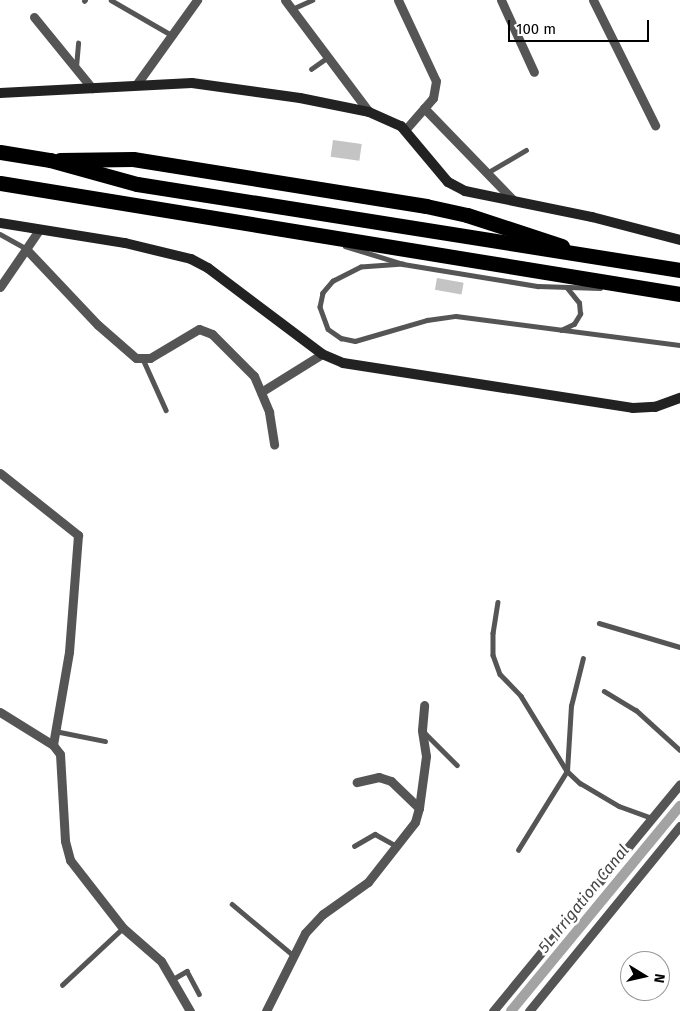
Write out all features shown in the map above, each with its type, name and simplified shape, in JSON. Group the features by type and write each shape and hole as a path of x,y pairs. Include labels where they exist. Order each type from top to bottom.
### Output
{"highway":[{"path":"0,152 50,160 137,184 525,248 585,253 680,270"},
{"path":"50,160 133,159 426,206 467,215 585,253"},
{"path":"0,183 680,294"}],"main road":[{"path":"0,93 192,83 229,87 369,112 386,117 405,130 448,182 465,191 680,240"},
{"path":"0,224 125,243 191,259 208,268 322,354 342,362 633,408 655,407 680,398"}],"street":[{"path":"136,85 170,34 198,0"},
{"path":"285,0 369,112"},
{"path":"398,0 436,81 433,98 405,130"},
{"path":"501,0 534,72"},
{"path":"593,0 655,124"},
{"path":"34,17 92,88"},
{"path":"424,108 514,201"},
{"path":"0,287 39,230"},
{"path":"27,250 98,325 129,354 150,358 199,329 206,331 247,367 261,392 269,412 274,445"},
{"path":"261,392 322,354"},
{"path":"0,473 78,535 69,652 53,745"},
{"path":"266,1011 293,955 314,921 368,882 398,847 416,822 426,756 422,730 424,705"},
{"path":"0,712 53,745 60,754 63,773 65,841 70,860 123,928 161,961 173,978 190,1011"},
{"path":"357,782 385,778 403,790 419,808"},
{"path":"492,1011 680,784"},
{"path":"529,1011 680,826"}],"lane":[{"path":"110,0 170,34"},
{"path":"292,10 312,0"},
{"path":"76,69 78,42"},
{"path":"311,68 328,57"},
{"path":"487,173 526,150"},
{"path":"310,233 403,264 566,288 639,287"},
{"path":"0,234 27,250"},
{"path":"403,264 361,267 333,281 323,293 320,307 328,329 341,338 356,341 427,320 456,316 680,345"},
{"path":"560,330 574,324 580,314 578,300 566,288"},
{"path":"143,358 166,410"},
{"path":"498,602 493,633 494,655 500,674 521,696 567,770 580,783 619,806 652,818"},
{"path":"599,622 680,647"},
{"path":"518,850 567,770 571,706 583,658"},
{"path":"604,691 642,715 680,750"},
{"path":"422,730 457,765"},
{"path":"55,731 105,742"},
{"path":"354,846 375,834 398,847"},
{"path":"232,904 293,955"},
{"path":"62,985 123,928"},
{"path":"173,978 187,972 200,994"}],"building":[{"path":"333,140 362,144 359,161 331,157"},
{"path":"437,278 464,283 462,295 435,290"}],"waterway":[{"name":"5L Irrigation Canal","path":"511,1011 680,806"}]}
